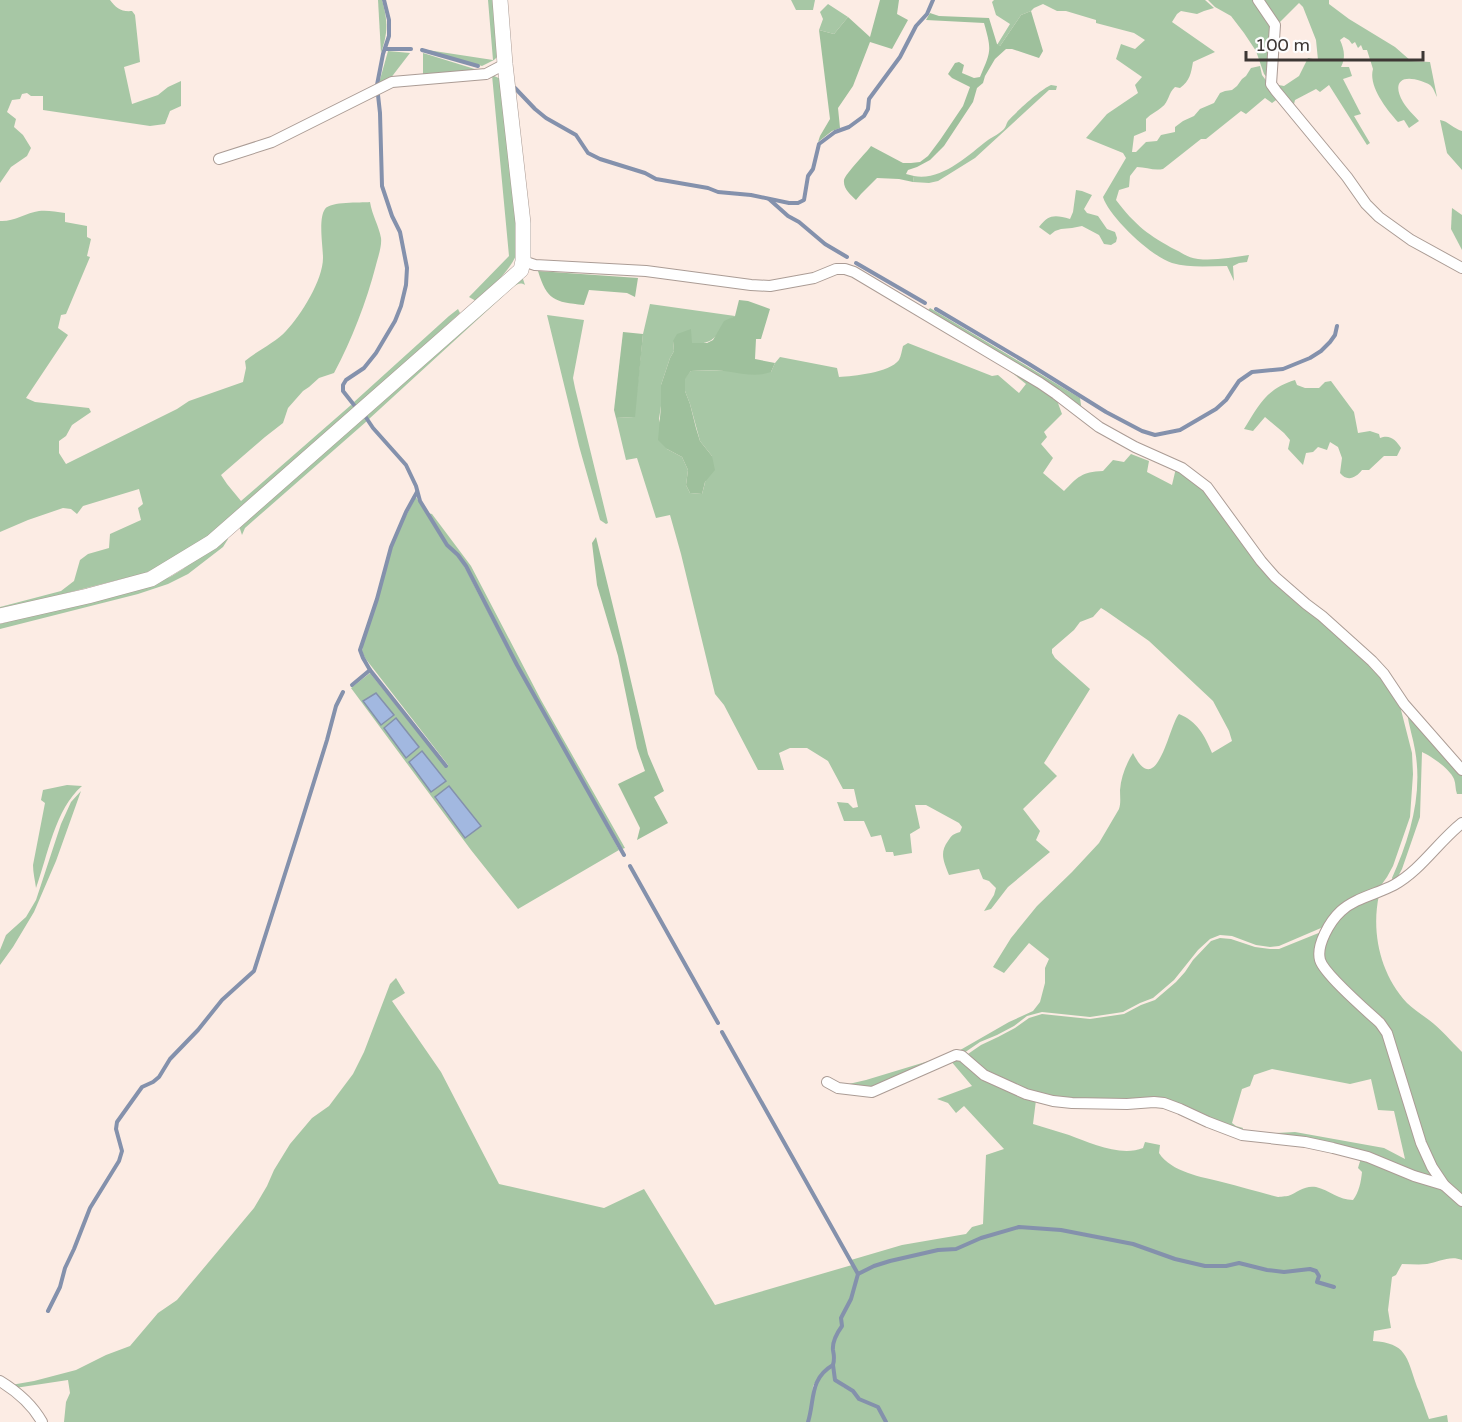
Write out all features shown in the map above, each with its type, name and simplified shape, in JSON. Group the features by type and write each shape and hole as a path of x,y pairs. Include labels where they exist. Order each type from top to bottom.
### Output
{"main road":[{"path":"0,616 151,579 212,542 521,270 523,223 500,0"}],"street":[{"path":"1258,0 1275,25 1271,84 1276,91 1366,204 1379,217 1411,240 1462,268"},
{"path":"219,159 272,142 392,82 486,74 505,64"},
{"path":"523,261 535,265 646,271 760,286 806,280 836,269 844,269 860,275 1040,383 1099,428 1182,468 1196,478 1206,487 1275,577 1372,661 1384,674 1404,704 1462,770"},
{"path":"1462,823 1410,874 1340,912 1323,936 1319,950 1320,961 1328,973 1380,1023 1387,1033 1421,1143 1432,1167 1444,1185 1462,1201"},
{"path":"827,1082 838,1088 872,1092 956,1055 962,1056 984,1075 1026,1094 1072,1103 1164,1103 1242,1135 1305,1142 1333,1148 1368,1157 1414,1176 1444,1185"},
{"path":"0,1381 22,1396 42,1422"}],"green space":[{"path":"0,0 110,0 119,9 132,11 135,15 140,62 124,67 132,104 158,95 181,81 181,106 170,111 165,124 150,126 43,110 43,96 22,94 20,99 12,100 7,112 16,119 14,127 23,135 31,148 27,156 11,167 0,183"},
{"path":"378,0 382,0 386,21 386,33 381,53"},
{"path":"488,0 493,0 499,55 494,60 482,66 421,49 493,60"},
{"path":"791,0 815,0 813,10 796,10"},
{"path":"880,0 899,0 897,14 908,20 892,49 870,42 853,86 838,108 840,128 818,142 830,119 819,30 834,34 848,17 870,37"},
{"path":"994,0 1205,0 1214,8 1197,14 1181,11 1172,22 1215,52 1193,62 1186,83 1180,88 1175,87 1164,105 1146,119 1146,131 1134,136 1132,152 1136,152 1146,142 1157,141 1161,135 1175,132 1175,127 1194,116 1200,109 1214,103 1220,93 1237,86 1251,68 1260,66 1262,75 1279,98 1272,103 1265,98 1246,114 1241,111 1163,169 1137,167 1130,176 1129,187 1119,190 1116,200 1143,229 1189,257 1211,260 1249,255 1247,262 1233,266 1234,281 1227,266 1179,265 1154,253 1122,225 1103,197 1126,158 1123,153 1086,138 1107,114 1138,93 1135,85 1142,77 1116,59 1121,44 1135,49 1145,40 1134,33 1096,23 1096,20 1066,11 1057,11 1043,4 1021,15 1000,46 997,45 1010,24 996,15 992,2"},
{"path":"1208,0 1255,0 1273,26 1270,81 1264,74 1256,51 1231,16"},
{"path":"1260,0 1329,0 1329,4 1349,19 1395,47 1411,61 1430,62 1437,97 1428,84 1414,79 1400,82 1398,90 1403,102 1419,121 1409,128 1404,120 1398,122 1376,90 1367,50 1363,50 1361,45 1358,48 1355,42 1352,44 1344,37 1340,40 1344,53 1341,67 1349,67 1352,76 1343,79 1361,114 1354,116 1370,143 1367,145 1329,85 1320,92 1316,89 1295,100 1293,108 1273,84 1284,86 1299,76 1308,58 1318,60 1316,40 1303,7 1299,3 1277,25"},
{"path":"828,4 848,17 834,34 819,30 823,19 820,12"},
{"path":"1031,11 1043,51 1039,58 1006,49 995,59 983,83 977,88 973,102 944,146 930,160 908,170 906,174 914,176 913,182 877,178 856,200 846,189 844,180 871,146 903,163 920,162 928,156 963,106 970,87 948,74 955,63 959,62 964,65 962,73 974,78 980,77 986,62 989,46 984,23 926,20 930,13 939,16 989,18 997,44 1000,46 1021,15"},
{"path":"388,51 410,53 390,79 379,83"},
{"path":"423,53 478,70 423,75"},
{"path":"492,75 503,80 519,246 508,269 476,301 469,297 509,256"},
{"path":"1051,85 1057,86 1056,90 1049,90 975,158 938,181 913,182 914,176 934,175 963,160 1002,130 1022,107"},
{"path":"1440,120 1462,131 1462,170 1447,153"},
{"path":"1076,190 1092,195 1084,209 1087,213 1098,216 1107,229 1115,232 1116,242 1111,245 1104,244 1099,235 1082,226 1061,229 1050,235 1039,227 1053,217 1070,219"},
{"path":"370,202 380,234 380,248 363,307 334,373 319,378 303,391 288,408 283,423 221,475 241,501 351,405 356,407 206,538 173,560 145,573 0,610 0,607 61,591 74,581 80,560 88,554 109,548 110,534 141,520 138,508 143,504 139,489 83,506 77,514 71,509 63,508 0,532 0,221 39,211 65,213 65,222 87,226 87,237 91,239 87,256 90,257 66,314 61,315 58,328 68,335 26,398 35,402 89,408 91,412 72,425 66,436 59,441 59,453 66,464 189,401 243,382 245,361 286,331 304,307 315,287 322,267 321,226 325,209 328,206 339,204"},
{"path":"1452,208 1462,215 1462,250 1451,229"},
{"path":"538,271 638,278 635,297 627,293 589,290 584,305 559,301 549,294"},
{"path":"520,278 523,279 525,285 518,284 513,287 369,419 365,417 367,421 245,528 242,535 239,526"},
{"path":"739,300 770,309 761,339 756,339 755,359 775,363 771,372 764,374 719,370 691,371 685,379 685,391 700,441 712,456 715,470 705,482 702,494 690,493 686,485 688,470 682,457 667,449 658,440 661,385 674,351 673,341 677,334 691,329 692,343 707,343 713,340 724,321 735,316"},
{"path":"650,304 735,316 725,323 709,341 692,344 673,341 674,351 661,385 659,419 667,449 682,457 688,470 686,485 690,493 702,494 712,456 700,441 685,391 684,379 691,371 771,372 780,357 837,368 839,377 853,376 888,368 899,360 903,346 908,343 992,376 998,375 1019,393 1026,384 1006,368 1055,395 1062,414 1044,432 1047,437 1041,444 1053,458 1043,473 1064,491 1080,476 1103,471 1113,460 1124,462 1131,454 1149,461 1147,472 1172,485 1176,468 1205,489 1259,562 1370,662 1399,702 1412,753 1410,817 1393,866 1382,884 1328,925 1279,946 1256,945 1232,936 1220,935 1210,939 1174,980 1153,998 1123,1012 1090,1017 1042,1012 1027,1016 1014,1026 980,1042 961,1055 870,1089 840,1086 955,1053 1033,1011 1040,1002 1045,983 1045,968 1049,959 1029,943 1004,973 993,967 1011,938 1037,906 1099,843 1119,809 1121,780 1133,753 1141,766 1149,769 1155,765 1179,714 1200,730 1212,753 1232,741 1213,701 1149,641 1101,608 1093,617 1080,622 1052,649 1052,653 1090,689 1044,763 1057,776 1023,809 1040,831 1036,840 1050,852 1008,887 991,909 984,911 996,888 983,879 979,869 949,875 944,862 945,845 954,834 960,832 962,827 959,823 926,805 915,805 920,828 910,834 912,853 894,856 893,852 886,852 881,835 871,837 864,821 844,821 837,802 848,803 853,808 858,807 854,789 843,789 828,761 807,748 790,748 779,753 784,770 758,770 724,705 715,694 670,515 656,518 637,458 626,460 616,418 634,417 643,334"},
{"path":"930,308 1080,398 1082,412 926,313"},
{"path":"458,309 460,313 356,407 354,402"},
{"path":"547,315 584,320 573,378 608,523 606,524 600,520 579,446"},
{"path":"623,332 643,334 635,417 616,418 614,410"},
{"path":"1295,380 1297,385 1305,388 1319,388 1325,382 1331,381 1354,412 1358,433 1370,431 1379,434 1380,438 1392,438 1401,448 1397,456 1384,456 1369,470 1362,470 1354,477 1348,478 1340,473 1342,458 1338,447 1330,442 1327,450 1318,447 1313,452 1306,453 1303,465 1288,449 1290,440 1265,417 1253,431 1244,429 1259,405 1270,393"},
{"path":"416,497 446,546 464,566 516,666 619,850 518,909 471,850 351,688 370,673 446,768 448,765 365,658 362,651 400,527","holes":["449,786 465,838 435,798"]},
{"path":"428,513 432,514 471,566 541,700 625,848 622,849 517,665 466,565 448,545"},
{"path":"227,536 228,539 223,547 188,574 168,584 138,594 0,629 0,624 170,577"},
{"path":"596,537 648,754 664,791 654,797 668,823 637,840 640,828 618,784 645,771 637,748 618,656 597,585 592,543"},
{"path":"1407,713 1462,773 1462,794 1457,794 1454,779 1449,771 1422,752 1420,817 1402,869 1395,882 1392,878 1409,832 1416,799 1417,766"},
{"path":"67,785 82,786 65,807 53,833 36,888 33,865 45,803 41,800 43,790"},
{"path":"81,791 56,861 34,912 0,965 0,950 6,935 26,917 36,900 61,824 71,802"},
{"path":"1379,895 1377,938 1390,979 1407,1003 1438,1027 1462,1052 1462,1199 1433,1164 1395,1046 1325,965 1324,937 1339,914"},
{"path":"1326,930 1318,958 1380,1024 1438,1181 1274,1136 1276,1133 1295,1132 1384,1148 1405,1159 1394,1111 1378,1110 1371,1079 1350,1084 1272,1069 1254,1075 1250,1086 1242,1089 1232,1123 1243,1128 1242,1132 1168,1102 1065,1101 996,1079 965,1056 1029,1018 1042,1014 1090,1019 1124,1014 1155,1000 1176,982 1211,941 1220,938 1231,939 1255,947 1279,949"},
{"path":"396,978 405,993 392,1001 441,1072 499,1184 604,1208 644,1189 715,1305 852,1265 858,1274 850,1299 840,1318 842,1326 833,1340 832,1365 826,1368 813,1386 808,1422 64,1422 66,1402 70,1393 68,1380 15,1388 11,1385 76,1370 130,1346 158,1313 177,1300 254,1208 290,1144 312,1118 329,1106 353,1074 364,1052 390,984"},
{"path":"960,1059 1036,1100 1033,1124 1115,1150 1143,1148 1145,1142 1160,1145 1159,1153 1164,1159 1171,1165 1196,1176 1278,1197 1288,1196 1312,1187 1353,1200 1361,1179 1362,1172 1358,1168 1361,1158 1443,1190 1462,1204 1462,1260 1453,1258 1427,1264 1402,1264 1396,1275 1392,1277 1388,1310 1391,1328 1374,1331 1373,1341 1392,1345 1404,1353 1429,1419 1447,1415 1448,1422 887,1422 879,1407 860,1398 853,1390 835,1380 833,1366 836,1358 833,1349 843,1326 841,1318 852,1299 859,1274 890,1262 938,1251 956,1250 1019,1227 1079,1233 1133,1245 1175,1260 1205,1267 1226,1267 1239,1264 1266,1271 1284,1273 1310,1270 1319,1276 1317,1282 1335,1288 1318,1281 1320,1275 1316,1271 1310,1268 1267,1270 1239,1262 1226,1266 1205,1266 1133,1243 1079,1232 1019,1226 981,1238 956,1249 938,1250 890,1260 859,1273 851,1260 902,1245 966,1234 972,1227 983,1224 986,1155 1004,1149 964,1106 956,1113 948,1103 937,1099 972,1086 950,1060"},
{"path":"832,1367 834,1380 852,1391 859,1399 878,1408 885,1422 809,1422 814,1391 820,1378"}],"water":[{"path":"376,693 394,715 381,725 363,701"},
{"path":"396,718 419,747 406,758 384,728"},
{"path":"422,751 446,781 431,792 409,762"},
{"path":"449,786 481,826 465,838 435,797"}],"waterway":[{"path":"377,85 389,36 389,20 384,0"},
{"path":"515,88 535,109 576,135 588,153 600,159 645,173 656,179 708,188 718,192 798,203 804,200 808,176 813,169 819,144 864,116 868,109 869,99 900,57 916,26 927,14 933,0"},
{"path":"385,49 411,49"},
{"path":"422,50 478,66"},
{"path":"354,405 343,391 343,385 346,380 364,368 376,353 395,321 406,285 407,268 400,232 382,186 378,95"},
{"path":"769,199 825,244 847,257"},
{"path":"856,263 925,303"},
{"path":"936,309 1106,412 1142,431 1155,435 1180,430 1216,409 1226,400 1239,381 1252,372 1283,369 1310,358 1330,342 1337,326"},
{"path":"365,416 406,465 420,501 447,545 466,566 517,665 624,855"},
{"path":"417,492 391,547 360,650 370,670 446,766"},
{"path":"352,685 370,670"},
{"path":"48,1311 60,1287 65,1268 90,1208 119,1161 122,1151 116,1129 117,1122 142,1087 159,1077 170,1059 198,1030 222,1000 254,971 336,706 343,692"},
{"path":"630,866 718,1023"},
{"path":"722,1032 858,1274"},
{"path":"808,1422 816,1383 833,1365 834,1340 842,1326 841,1318 851,1299 858,1274 890,1261 938,1250 956,1249 981,1238 1019,1227 1061,1230 1133,1244 1175,1259 1205,1266 1226,1266 1239,1263 1284,1272 1310,1269 1316,1271 1319,1276 1317,1282 1334,1287"},
{"path":"833,1365 835,1380 853,1391 859,1399 878,1407 886,1422"}]}
